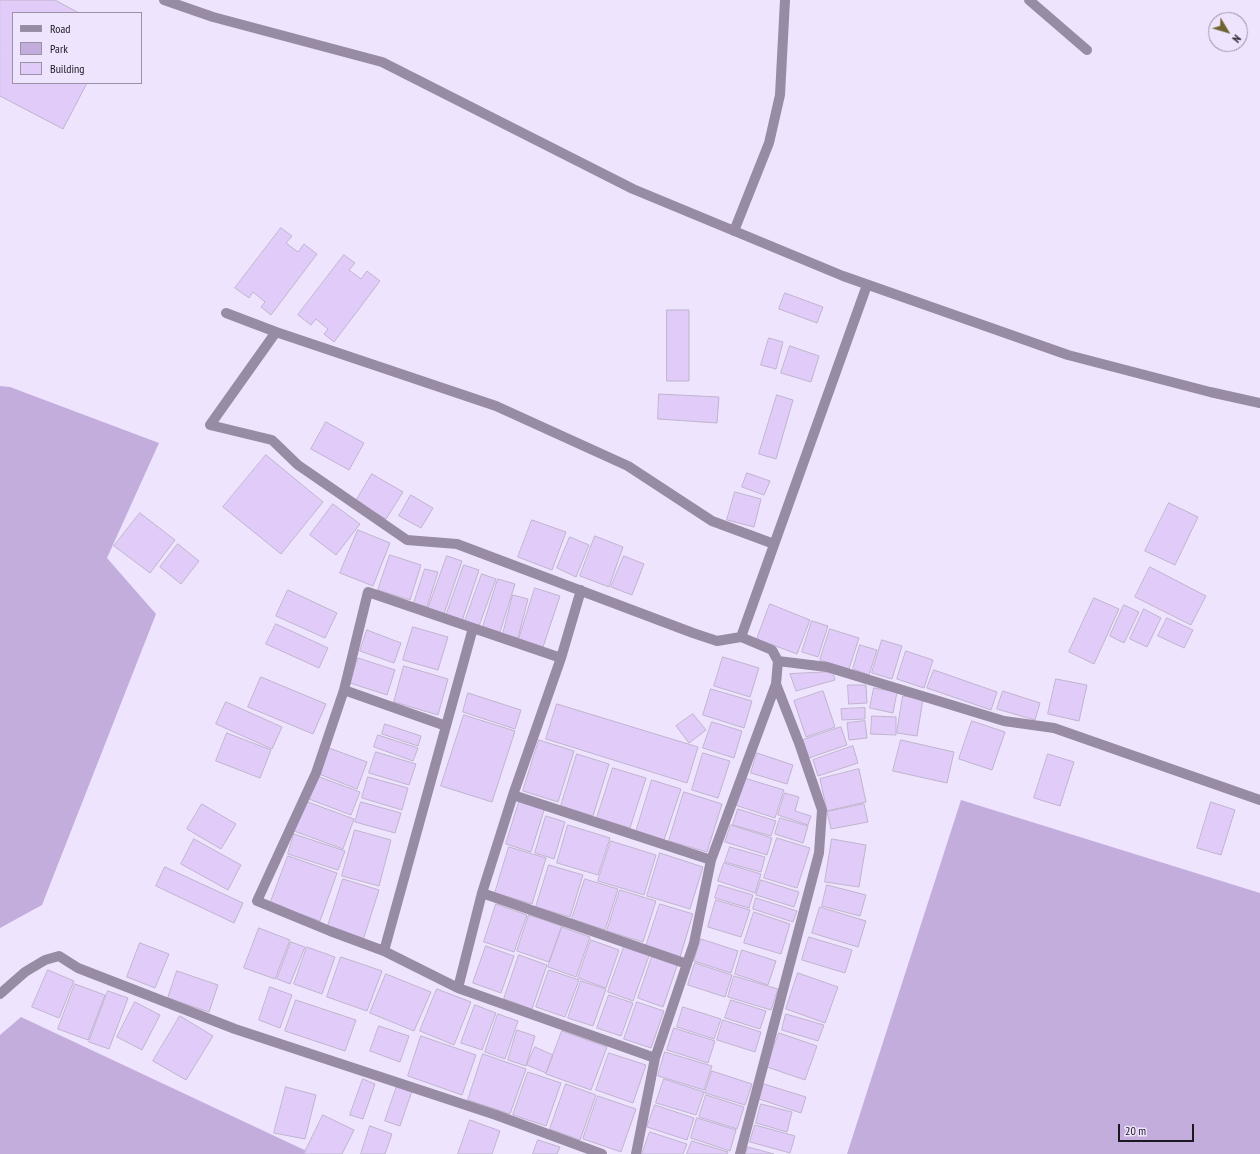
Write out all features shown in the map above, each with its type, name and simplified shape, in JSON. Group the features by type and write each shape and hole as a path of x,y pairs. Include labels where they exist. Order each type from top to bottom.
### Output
{"street":[{"path":"164,0 213,17 382,62 633,189 867,285 1068,355 1210,392 1260,403"},
{"path":"734,231 770,143 780,95 785,0"},
{"path":"1029,0 1087,50"},
{"path":"741,636 867,285"},
{"path":"226,313 276,332 496,406 628,466 712,521 774,544"},
{"path":"276,332 210,425 272,440 298,466 407,540 457,544 717,641 741,636 772,650 778,661 776,684 711,860 694,943 655,1058 636,1154"},
{"path":"458,988 482,893 513,795 561,658 581,590"},
{"path":"561,658 368,592 344,690 316,773 256,901 384,951 458,988 655,1058"},
{"path":"384,951 473,628"},
{"path":"778,661 827,667 1004,721 1054,728 1260,800"},
{"path":"740,1154 819,853 822,810 776,684"},
{"path":"344,690 446,726"},
{"path":"513,795 711,860"},
{"path":"482,893 686,964"},
{"path":"0,994 32,968 45,960 59,956 78,968 235,1029 496,1115 602,1154"}],"green space":[{"path":"0,386 10,387 159,443 107,558 156,614 42,905 0,928"},
{"path":"961,800 1260,893 1260,1154 847,1154"},
{"path":"21,1017 313,1154 0,1154 0,1035"}],"building":[{"path":"0,0 55,0 77,12 12,12 12,84 86,84 63,129 0,96"},
{"path":"281,228 292,236 286,243 298,252 304,244 317,254 271,315 261,307 265,302 253,292 249,298 235,288"},
{"path":"344,255 355,263 349,270 361,279 367,271 380,281 334,342 324,334 328,329 316,319 311,325 298,315"},
{"path":"785,293 823,307 817,323 779,309"},
{"path":"667,310 689,310 689,381 667,381"},
{"path":"769,338 783,342 776,369 761,365"},
{"path":"790,346 819,356 811,382 781,373"},
{"path":"659,394 719,397 717,423 658,419"},
{"path":"777,395 793,400 776,459 759,454"},
{"path":"326,422 364,443 349,470 311,449"},
{"path":"266,455 323,502 281,554 223,507"},
{"path":"747,473 770,481 764,495 742,487"},
{"path":"372,474 403,492 386,519 356,501"},
{"path":"735,492 761,499 754,527 727,520"},
{"path":"411,495 433,508 421,528 399,516"},
{"path":"1169,503 1198,517 1175,565 1145,551"},
{"path":"333,504 360,524 336,555 310,535"},
{"path":"140,513 175,540 150,573 114,546"},
{"path":"532,520 566,532 552,570 518,557"},
{"path":"358,530 390,543 373,586 340,573"},
{"path":"595,536 623,547 609,587 580,576"},
{"path":"570,537 589,545 576,577 557,568"},
{"path":"178,544 199,561 181,584 160,567"},
{"path":"390,555 421,565 410,600 378,590"},
{"path":"447,556 462,561 444,614 428,609"},
{"path":"624,556 644,564 632,595 611,587"},
{"path":"464,565 479,570 462,621 446,616"},
{"path":"1150,567 1206,596 1191,625 1135,597"},
{"path":"425,569 438,572 427,607 414,603"},
{"path":"482,574 496,579 479,626 465,621"},
{"path":"498,579 515,584 500,632 483,627"},
{"path":"535,588 560,596 543,647 519,639"},
{"path":"288,590 337,613 325,638 276,616"},
{"path":"513,595 528,599 518,638 503,634"},
{"path":"1094,598 1119,609 1094,664 1069,652"},
{"path":"770,604 810,620 797,654 757,639"},
{"path":"1124,605 1139,612 1124,643 1110,636"},
{"path":"1144,609 1161,618 1147,647 1130,639"},
{"path":"1167,618 1193,630 1184,648 1158,636"},
{"path":"812,621 828,626 818,657 802,652"},
{"path":"276,624 328,648 319,668 266,644"},
{"path":"413,627 448,637 438,670 403,660"},
{"path":"830,629 859,638 849,669 820,660"},
{"path":"367,630 401,643 394,663 360,651"},
{"path":"882,640 902,646 892,679 872,673"},
{"path":"860,645 877,650 869,675 853,669"},
{"path":"906,651 933,660 924,688 897,679"},
{"path":"723,657 759,668 750,697 714,686"},
{"path":"358,658 395,670 387,695 350,683"},
{"path":"404,666 448,679 438,715 394,702"},
{"path":"934,670 997,692 991,710 927,688"},
{"path":"833,672 835,680 796,691 790,674"},
{"path":"261,677 326,704 313,734 248,707"},
{"path":"1056,679 1087,685 1079,721 1048,714"},
{"path":"848,685 866,685 867,703 849,704"},
{"path":"874,688 897,692 893,713 870,708"},
{"path":"711,689 752,701 744,728 703,715"},
{"path":"823,691 835,727 806,737 794,701"},
{"path":"1003,691 1040,703 1035,720 997,709"},
{"path":"468,693 521,710 515,729 463,712"},
{"path":"903,696 923,699 917,736 897,733"},
{"path":"226,702 282,727 272,749 216,724"},
{"path":"557,704 698,747 687,783 546,739"},
{"path":"865,708 865,719 842,720 841,709"},
{"path":"693,714 706,730 689,743 676,726"},
{"path":"464,715 515,731 492,802 441,786"},
{"path":"872,716 896,717 896,735 871,734"},
{"path":"865,721 867,738 849,740 847,723"},
{"path":"972,721 1005,732 992,770 959,759"},
{"path":"712,722 742,731 734,758 703,748"},
{"path":"385,724 421,736 418,746 382,734"},
{"path":"841,727 847,745 809,758 803,740"},
{"path":"227,733 271,750 260,778 216,761"},
{"path":"378,735 418,748 413,761 374,747"},
{"path":"539,740 574,751 558,802 523,791"},
{"path":"901,740 954,752 947,783 893,771"},
{"path":"853,746 858,763 818,776 813,760"},
{"path":"329,748 367,762 357,789 319,774"},
{"path":"376,752 416,764 409,785 369,773"},
{"path":"703,753 730,761 718,798 692,790"},
{"path":"757,753 793,765 787,784 751,773"},
{"path":"577,754 609,764 593,816 561,806"},
{"path":"1048,754 1074,762 1060,806 1034,798"},
{"path":"613,768 646,778 630,828 597,818"},
{"path":"859,769 866,802 827,811 820,779"},
{"path":"317,776 360,792 351,815 309,799"},
{"path":"368,777 408,788 402,810 362,798"},
{"path":"744,778 784,790 775,818 735,805"},
{"path":"652,780 681,789 664,840 636,832"},
{"path":"684,792 722,804 707,852 669,841"},
{"path":"785,793 799,797 795,811 811,816 808,825 778,815"},
{"path":"520,799 545,807 531,852 506,844"},
{"path":"305,801 354,819 343,849 294,831"},
{"path":"361,802 401,813 395,833 355,822"},
{"path":"1211,802 1235,810 1221,855 1197,848"},
{"path":"202,804 236,824 221,849 187,829"},
{"path":"864,804 868,822 831,829 827,812"},
{"path":"738,809 776,821 771,836 733,825"},
{"path":"546,816 565,822 554,859 535,853"},
{"path":"780,818 808,826 803,843 775,834"},
{"path":"568,825 610,838 598,875 557,863"},
{"path":"731,825 772,838 767,855 725,842"},
{"path":"355,830 391,840 379,886 342,876"},
{"path":"294,834 345,851 338,870 288,854"},
{"path":"777,838 810,848 797,888 764,878"},
{"path":"194,839 241,865 228,890 181,864"},
{"path":"832,839 866,845 859,887 825,882"},
{"path":"611,841 656,855 644,895 598,881"},
{"path":"509,847 546,858 532,904 495,893"},
{"path":"730,847 765,857 761,872 725,862"},
{"path":"660,853 703,867 690,909 647,896"},
{"path":"288,856 337,873 320,921 270,904"},
{"path":"724,863 761,874 755,893 718,881"},
{"path":"549,865 583,875 570,917 536,907"},
{"path":"165,867 243,903 234,923 156,886"},
{"path":"343,879 379,890 363,940 327,929"},
{"path":"585,879 618,889 605,930 572,919"},
{"path":"761,880 799,892 794,907 756,895"},
{"path":"719,885 753,895 749,908 715,898"},
{"path":"827,885 866,895 860,916 822,906"},
{"path":"620,890 656,901 643,942 607,931"},
{"path":"756,898 797,911 793,922 753,909"},
{"path":"716,900 750,910 741,937 708,927"},
{"path":"496,904 527,915 514,952 484,942"},
{"path":"660,904 693,914 680,957 646,946"},
{"path":"820,907 866,921 858,947 812,933"},
{"path":"754,912 790,924 781,954 744,943"},
{"path":"529,915 562,926 549,962 517,951"},
{"path":"562,927 590,937 576,977 548,967"},
{"path":"259,928 290,940 275,979 244,968"},
{"path":"809,937 852,950 845,973 802,960"},
{"path":"701,939 738,951 731,973 694,961"},
{"path":"591,940 619,950 606,988 578,978"},
{"path":"291,942 305,947 290,984 277,979"},
{"path":"140,943 169,954 155,988 127,977"},
{"path":"625,944 650,953 633,1001 608,992"},
{"path":"486,946 514,956 501,993 473,983"},
{"path":"307,947 335,957 322,994 294,984"},
{"path":"742,950 776,961 768,985 735,974"},
{"path":"653,954 678,963 663,1007 638,998"},
{"path":"519,955 547,965 532,1009 504,999"},
{"path":"341,957 382,971 367,1011 327,997"},
{"path":"695,963 732,975 725,997 688,985"},
{"path":"48,970 74,981 59,1018 32,1007"},
{"path":"549,970 579,980 565,1017 536,1007"},
{"path":"177,971 218,985 209,1012 168,998"},
{"path":"798,973 838,987 825,1023 786,1009"},
{"path":"386,974 431,992 414,1031 370,1013"},
{"path":"734,976 778,989 771,1010 728,997"},
{"path":"581,981 606,989 593,1026 568,1018"},
{"path":"75,984 105,995 88,1040 58,1029"},
{"path":"270,987 292,995 280,1028 259,1020"},
{"path":"437,989 471,1002 454,1045 420,1031"},
{"path":"108,991 128,998 109,1049 89,1042"},
{"path":"609,995 633,1003 621,1036 597,1028"},
{"path":"296,1000 356,1020 345,1051 285,1031"},
{"path":"731,1000 766,1011 760,1029 725,1018"},
{"path":"135,1002 160,1015 142,1050 117,1037"},
{"path":"637,1002 664,1011 651,1048 624,1039"},
{"path":"475,1005 496,1013 482,1050 461,1043"},
{"path":"683,1007 721,1019 714,1039 677,1027"},
{"path":"498,1014 518,1021 505,1059 485,1052"},
{"path":"786,1014 824,1025 818,1041 782,1030"},
{"path":"180,1016 213,1036 186,1080 153,1061"},
{"path":"723,1020 761,1032 755,1052 717,1040"},
{"path":"379,1026 409,1036 400,1062 370,1051"},
{"path":"674,1028 715,1041 708,1063 667,1050"},
{"path":"517,1030 535,1036 526,1066 508,1060"},
{"path":"562,1031 607,1047 591,1090 546,1074"},
{"path":"779,1033 817,1046 805,1080 767,1067"},
{"path":"421,1036 476,1055 462,1095 408,1076"},
{"path":"535,1047 553,1055 546,1073 527,1065"},
{"path":"665,1052 712,1066 704,1090 658,1076"},
{"path":"609,1053 646,1065 633,1103 596,1090"},
{"path":"483,1054 526,1069 510,1114 468,1100"},
{"path":"712,1071 752,1084 745,1105 705,1093"},
{"path":"528,1072 561,1083 546,1126 513,1115"},
{"path":"363,1079 375,1084 363,1119 350,1115"},
{"path":"664,1079 704,1092 696,1115 656,1103"},
{"path":"566,1084 596,1095 580,1140 550,1129"},
{"path":"764,1084 806,1097 801,1113 759,1099"},
{"path":"397,1086 412,1091 400,1126 385,1121"},
{"path":"286,1087 316,1095 305,1139 274,1133"},
{"path":"706,1095 744,1107 737,1129 699,1117"},
{"path":"598,1096 636,1109 621,1152 583,1139"},
{"path":"761,1104 792,1112 787,1132 756,1123"},
{"path":"655,1105 694,1118 687,1140 647,1127"},
{"path":"323,1115 354,1130 342,1154 304,1154"},
{"path":"697,1118 736,1130 730,1151 691,1138"},
{"path":"470,1120 500,1131 492,1154 458,1154"},
{"path":"755,1125 795,1136 790,1153 750,1142"},
{"path":"370,1126 392,1134 385,1154 361,1154"},
{"path":"650,1132 687,1144 683,1154 642,1154"},
{"path":"538,1140 560,1147 557,1154 533,1154"},
{"path":"692,1141 728,1152 727,1154 687,1154"},
{"path":"748,1147 774,1154 746,1154"}]}
